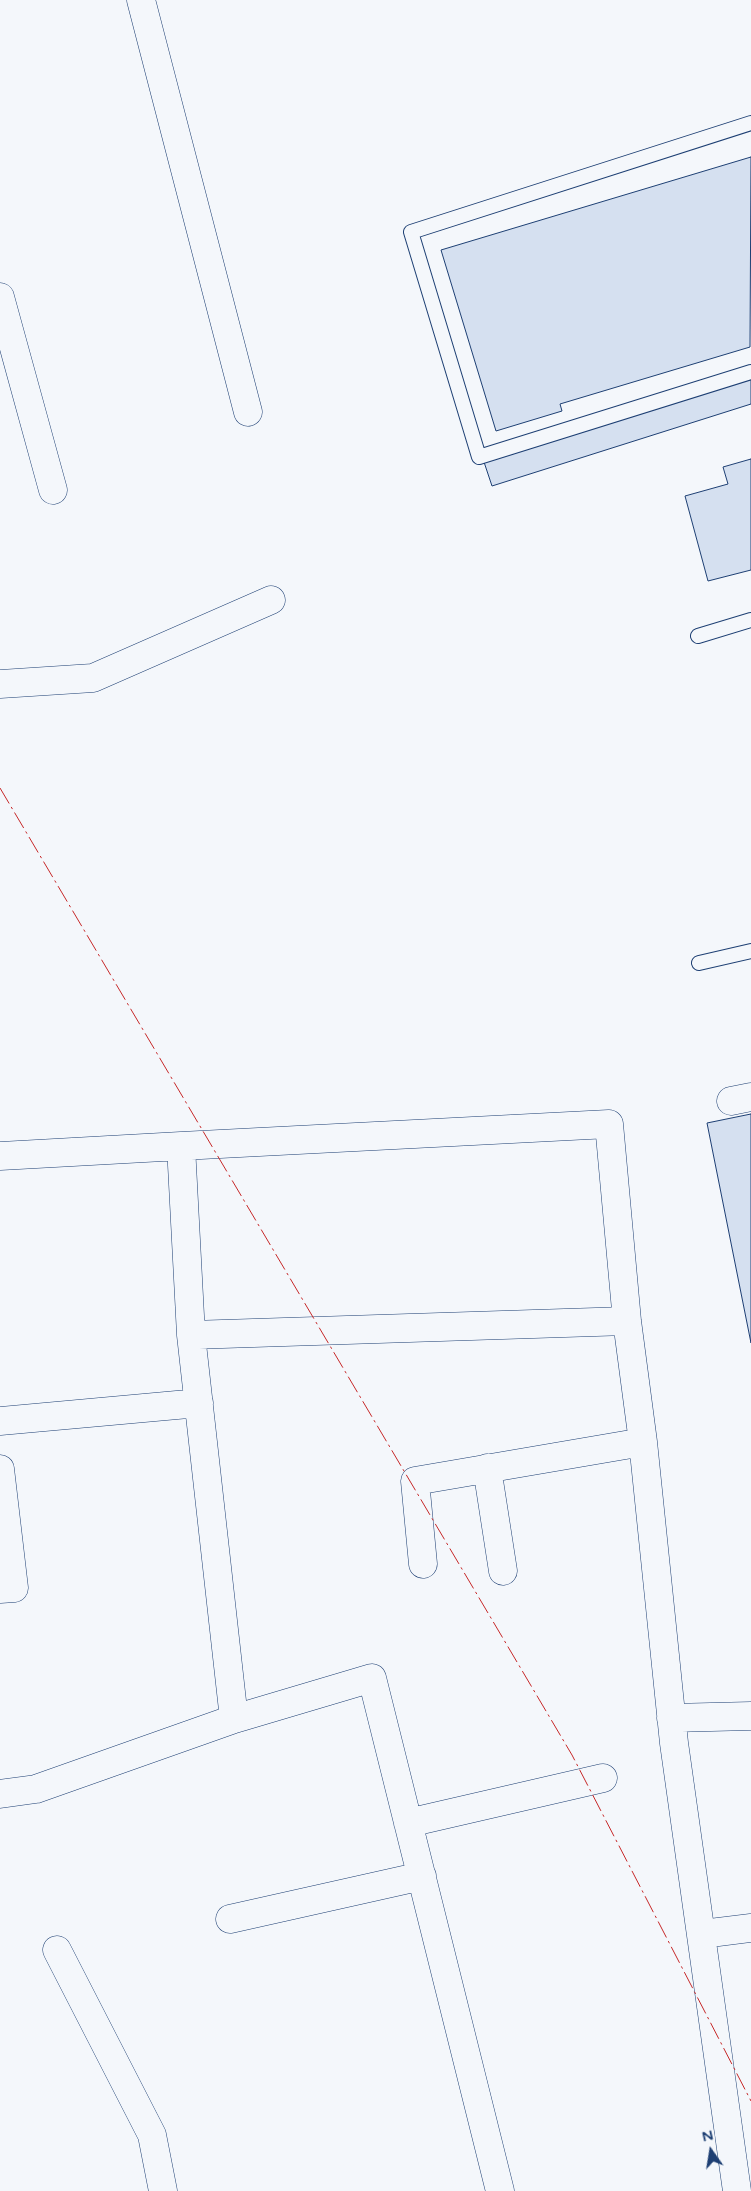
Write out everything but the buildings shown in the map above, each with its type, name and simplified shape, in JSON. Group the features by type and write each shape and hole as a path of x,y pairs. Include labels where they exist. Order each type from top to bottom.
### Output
{"street":[{"path":"141,0 248,412"},
{"path":"0,297 53,490"},
{"path":"0,684 93,678 271,600"},
{"path":"0,1156 609,1124 627,1321 643,1442 671,1718 737,2191"},
{"path":"181,1146 191,1335 234,1719"},
{"path":"191,1335 627,1321"},
{"path":"0,1421 199,1403"},
{"path":"423,1564 415,1481 643,1442"},
{"path":"487,1468 503,1571"},
{"path":"0,1469 14,1588 0,1589"},
{"path":"0,1794 36,1789 234,1719 372,1678 500,2191"},
{"path":"671,1718 751,1716"},
{"path":"408,1823 603,1778"},
{"path":"230,1919 422,1876"},
{"path":"702,1934 751,1928"},
{"path":"57,1950 152,2135 164,2191"}],"lane":[{"path":"751,123 411,232 479,457 751,372"},
{"path":"698,636 751,620"},
{"path":"699,963 751,950"}],"power":[{"path":"0,788 572,1755 751,2101"}]}
